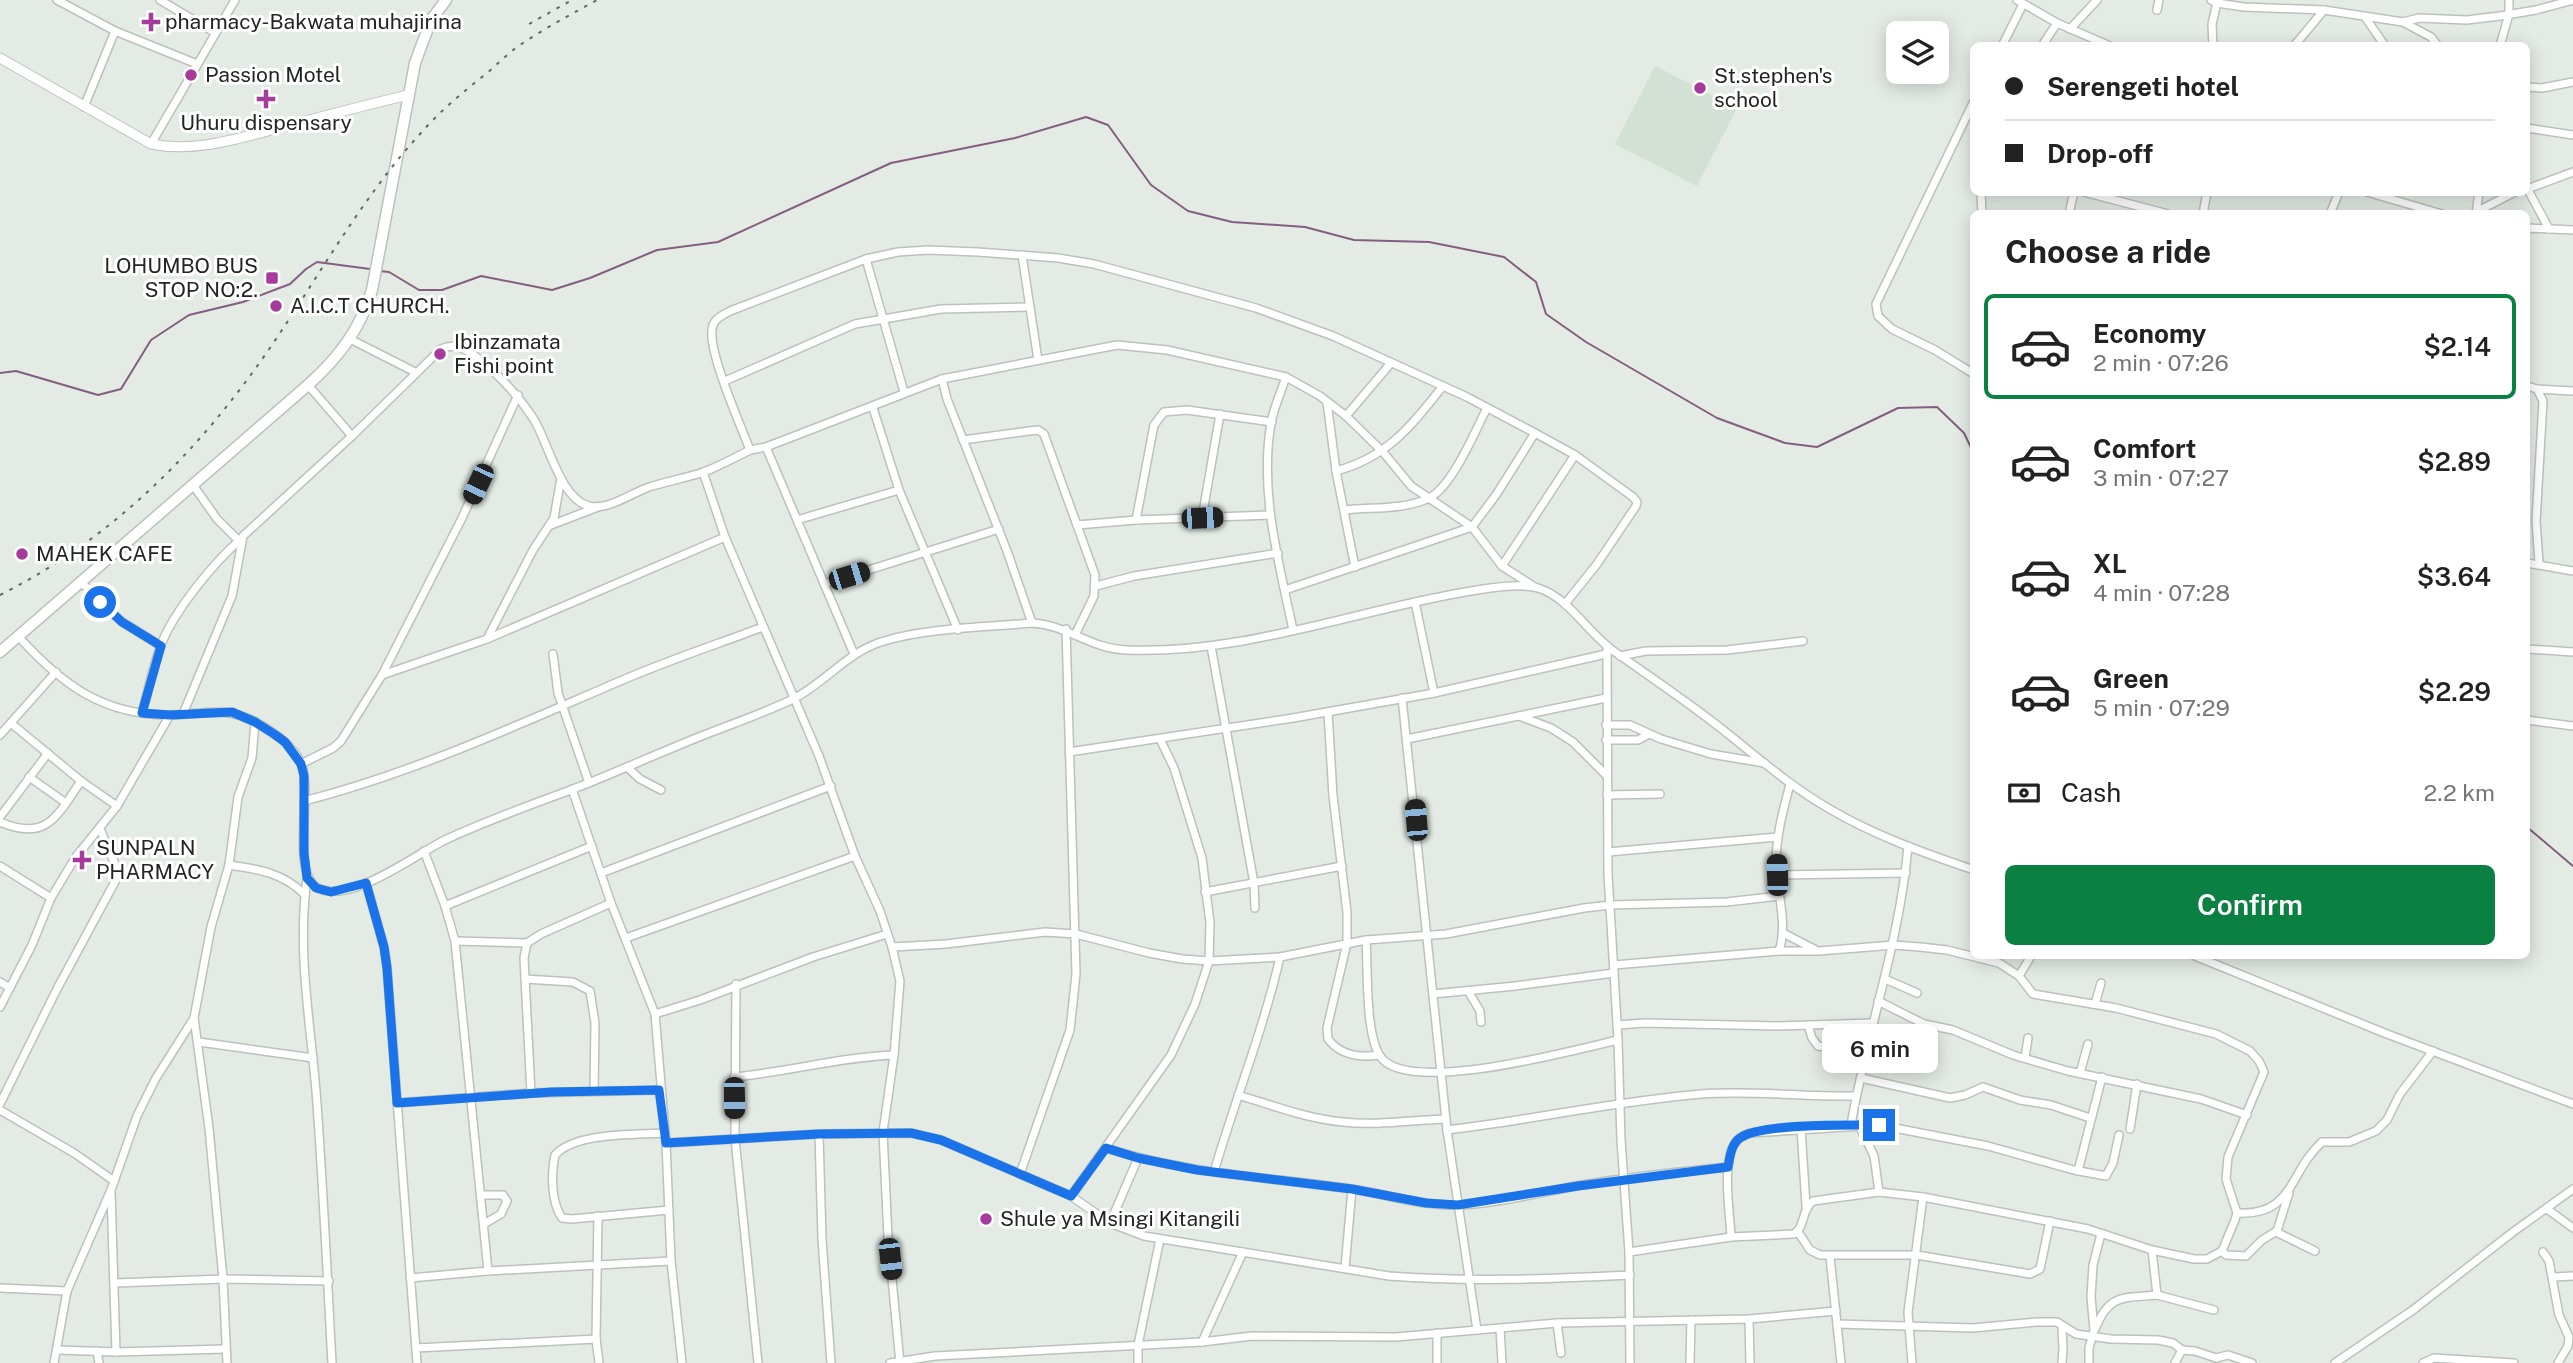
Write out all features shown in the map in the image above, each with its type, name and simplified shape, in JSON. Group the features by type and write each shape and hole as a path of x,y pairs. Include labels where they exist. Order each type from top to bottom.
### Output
{"highway":[{"path":"0,652 308,385 332,363 350,339 362,319 372,290 418,51 431,20 446,0"}],"street":[{"path":"57,0 115,31 197,64"},
{"path":"160,0 214,32"},
{"path":"151,144 235,0"},
{"path":"2070,29 2097,0"},
{"path":"2157,10 2159,0"},
{"path":"2501,42 2510,14 2509,0"},
{"path":"2213,42 2214,1 2324,10 2403,22 2422,19 2467,20 2536,10 2573,0"},
{"path":"2004,42 2020,2 2057,23 2101,42"},
{"path":"2297,42 2324,10"},
{"path":"2365,17 2382,42"},
{"path":"2422,19 2435,42"},
{"path":"2403,22 2431,37"},
{"path":"2045,42 2057,23"},
{"path":"84,107 115,31"},
{"path":"0,58 151,144 185,149 408,95"},
{"path":"2530,87 2542,88 2573,82"},
{"path":"1970,109 1876,304 1878,316 1892,329 1970,372"},
{"path":"2530,128 2573,135"},
{"path":"2530,187 2573,172"},
{"path":"2530,194 2549,229"},
{"path":"2109,196 2155,210"},
{"path":"2381,196 2428,210"},
{"path":"2482,210 2508,196"},
{"path":"2530,228 2573,230"},
{"path":"750,450 712,340 712,328 716,318 866,259 898,252 928,250 1022,255 1094,264 1256,309 1322,332 1443,386 1535,433 1575,456 1629,493 1637,503 1597,564 1565,604"},
{"path":"1022,255 1038,360"},
{"path":"866,259 904,393"},
{"path":"724,381 833,332 883,318 941,309 1028,307"},
{"path":"350,339 415,372"},
{"path":"142,713 161,646 169,628 209,570 441,349 456,345 495,371 535,420 572,496 579,502 598,508"},
{"path":"550,526 648,488 703,472 750,450 766,447 873,408 942,379 1117,345 1167,350 1286,377 1346,416 1411,486 1472,527 1502,566 1533,586 1551,593 1565,604 1606,650 1620,656 1676,694 1790,784 1838,814 1908,846 1970,869"},
{"path":"1346,416 1391,363"},
{"path":"1286,377 1272,422 1268,461 1270,515 1293,630"},
{"path":"942,379 947,399 999,529 1032,623"},
{"path":"308,385 352,436"},
{"path":"1336,471 1358,465 1382,452 1420,416 1443,386"},
{"path":"2530,387 2573,391"},
{"path":"2537,389 2543,401 2536,534 2539,564"},
{"path":"301,764 341,741 382,674 462,518 518,396"},
{"path":"1327,402 1336,471 1355,567"},
{"path":"873,408 899,490 957,631"},
{"path":"1345,510 1405,505 1429,499 1445,484 1487,408"},
{"path":"1136,520 1150,439 1158,416 1178,409 1272,422"},
{"path":"1202,518 1220,414"},
{"path":"963,440 1041,431 1054,458 1092,562 1096,586 1088,611 1075,635"},
{"path":"1284,590 1472,527 1496,495 1535,433"},
{"path":"766,447 854,654"},
{"path":"1502,566 1575,456"},
{"path":"703,472 725,537 831,786 855,856 880,911 892,947 901,994 883,1132 887,1226 899,1362"},
{"path":"487,639 533,550 550,526 557,510 561,477"},
{"path":"193,485 217,519 241,538"},
{"path":"797,520 899,490"},
{"path":"2530,506 2537,500"},
{"path":"1077,524 1270,515"},
{"path":"824,584 999,529"},
{"path":"382,674 487,639 725,537"},
{"path":"183,714 232,596 241,538"},
{"path":"1096,586 1134,576 1278,553"},
{"path":"2530,563 2573,571"},
{"path":"81,582 122,622 161,646"},
{"path":"307,878 316,888 331,892 366,883 424,851 479,826 794,699 854,654 885,640 1032,623 1066,629 1093,644 1122,650 1211,646 1415,602 1480,590 1533,586"},
{"path":"1415,602 1434,693"},
{"path":"304,801 355,788 406,770 563,707 639,673 763,627"},
{"path":"1020,1174 1070,1030 1076,974 1066,629"},
{"path":"18,636 56,672 95,700 114,708 142,713 170,715 223,711 241,715 285,742 301,764 304,776 304,853 307,878 303,943 329,1281 332,1363"},
{"path":"1620,656 1646,651 1738,649 1802,641"},
{"path":"1211,646 1254,883 1255,908"},
{"path":"2530,649 2573,652"},
{"path":"1069,752 1434,693 1606,650"},
{"path":"1606,650 1608,852 1619,1104 1630,1275 1630,1363"},
{"path":"552,654 563,707 589,783"},
{"path":"0,735 56,672"},
{"path":"1402,698 1447,1130 1477,1330"},
{"path":"1407,739 1606,698"},
{"path":"1328,712 1333,796 1347,912 1347,943 1327,1028 1328,1039 1340,1051 1349,1054 1379,1055"},
{"path":"0,1007 32,945 51,898 75,858 117,806 170,715"},
{"path":"1519,716 1573,741 1606,775"},
{"path":"2530,720 2573,726"},
{"path":"54,1363 66,1291 112,1185 137,1116 156,1078 194,1018 211,927 229,865 238,797 253,754 255,722"},
{"path":"12,724 81,781 117,806"},
{"path":"1606,725 1630,725 1649,734 1724,757 1764,763"},
{"path":"1606,740 1638,740 1649,734"},
{"path":"1071,1196 1171,1055 1195,1004 1209,961 1210,923 1199,846 1174,768 1160,739"},
{"path":"48,753 0,820 24,831 37,830 45,826 66,803 81,781"},
{"path":"627,767 640,779 661,790"},
{"path":"29,777 66,803"},
{"path":"1779,951 1783,933 1777,875 1777,837 1790,784"},
{"path":"601,873 831,786"},
{"path":"572,789 611,903 654,1014 666,1143 671,1261 682,1363"},
{"path":"1607,796 1660,793"},
{"path":"0,1104 57,989 117,878 115,864 100,829"},
{"path":"1608,852 1777,837"},
{"path":"445,906 592,846"},
{"path":"1879,1192 1877,1165 1855,1125 1856,1096 1872,1023 1894,945 1908,846"},
{"path":"424,851 445,906 455,942 488,1271"},
{"path":"626,938 855,856"},
{"path":"229,865 270,872 295,885 305,895"},
{"path":"0,866 51,898"},
{"path":"1205,892 1342,866"},
{"path":"1777,875 1906,873"},
{"path":"366,883 384,947 387,968 417,1363"},
{"path":"892,947 946,944 1045,932 1076,934 1149,953 1209,961 1280,957 1366,940 1446,934 1550,913 1610,905 1727,902 1779,896"},
{"path":"455,942 527,943 541,934 611,903"},
{"path":"1783,933 1819,951"},
{"path":"654,1014 700,1000 736,984 813,957 887,934"},
{"path":"1366,940 1372,1028 1379,1055 1395,1068 1443,1073 1536,1059 1618,1040"},
{"path":"527,943 524,958 531,1093"},
{"path":"1433,993 1468,991 1614,969 1779,951 1894,945 1947,950 1970,956"},
{"path":"1214,1172 1263,1027 1280,957"},
{"path":"1806,1206 1820,1199 1879,1192 1923,1196 2088,1228 2152,1250 2201,1259 2222,1251 2237,1213 2227,1184 2230,1149 2238,1138 2264,1072 2259,1061 2250,1051 2216,1034 2095,1004 2033,994 2019,976 1999,963 1983,959"},
{"path":"2019,976 2029,959"},
{"path":"2203,959 2573,1104"},
{"path":"525,978 573,982 590,991 595,1032 594,1090"},
{"path":"1885,979 1917,993"},
{"path":"0,982 10,988"},
{"path":"2095,1004 2101,983"},
{"path":"736,984 735,1139 758,1363"},
{"path":"1468,991 1479,1011 1481,1022"},
{"path":"1878,1001 1924,1024 1953,1030 1995,1049 2080,1073 2201,1099 2247,1115"},
{"path":"194,1018 199,1042 223,1279 227,1363"},
{"path":"1617,1025 1678,1022 1808,1025 1872,1023"},
{"path":"1808,1025 1818,1046 1866,1054"},
{"path":"2025,1058 2028,1038"},
{"path":"199,1042 313,1058"},
{"path":"2080,1073 2088,1044"},
{"path":"2222,1251 2226,1255 2246,1256 2262,1240 2276,1232 2289,1193 2306,1159 2322,1142 2349,1142 2370,1135 2382,1126 2400,1094 2433,1051"},
{"path":"734,1077 853,1058 894,1055"},
{"path":"2078,1171 2102,1077"},
{"path":"1861,1078 1950,1098 1983,1087 2020,1100 2051,1105 2090,1118"},
{"path":"2130,1129 2137,1084"},
{"path":"397,1103 531,1093 659,1090"},
{"path":"1447,1130 1619,1104 1720,1093 1856,1096"},
{"path":"1238,1095 1339,1122 1446,1119"},
{"path":"0,1110 74,1153 112,1185 116,1352"},
{"path":"1731,1237 1728,1167 1734,1144 1739,1138 1761,1130 1855,1125 1907,1128 1988,1146 2078,1171 2106,1175 2113,1163 2119,1135"},
{"path":"1801,1128 1806,1206 1798,1232 1810,1251 1830,1256 1917,1255 2030,1274 2040,1269 2050,1221"},
{"path":"664,1133 570,1143 555,1155 552,1179 560,1217 572,1219 669,1210"},
{"path":"666,1143 819,1134 911,1133 941,1140 1071,1196 1110,1223 1131,1232 1160,1239 1408,1278 1630,1275"},
{"path":"819,1134 822,1239 831,1363"},
{"path":"1106,1148 1138,1158 1214,1172 1352,1189 1426,1203 1458,1205 1728,1167"},
{"path":"1110,1223 1138,1158"},
{"path":"1345,1268 1352,1189"},
{"path":"2335,1363 2413,1310 2513,1231 2573,1189"},
{"path":"2237,1213 2267,1210 2289,1193"},
{"path":"482,1195 498,1194 507,1200 501,1214 484,1224"},
{"path":"1912,1363 1908,1328 1909,1299 1923,1196"},
{"path":"2547,1209 2573,1228"},
{"path":"598,1216 598,1363"},
{"path":"1629,1252 1731,1237 1798,1232"},
{"path":"2276,1232 2315,1251"},
{"path":"2089,1363 2093,1332 2093,1265 2101,1234"},
{"path":"1138,1363 1138,1345 1160,1239"},
{"path":"2152,1250 2157,1295"},
{"path":"1202,1342 1243,1252"},
{"path":"2543,1252 2549,1261 2560,1315 2570,1339 2558,1363"},
{"path":"1830,1256 1841,1363"},
{"path":"410,1278 671,1261"},
{"path":"2553,1277 2573,1276"},
{"path":"115,1283 223,1279 329,1281"},
{"path":"0,1288 66,1291"},
{"path":"2093,1332 2105,1308 2114,1300 2157,1295 2214,1310"},
{"path":"890,1363 935,1356 1202,1342 1283,1335 1359,1337 1437,1334 1557,1323 1749,1319 1836,1311"},
{"path":"1749,1319 1750,1363"},
{"path":"1690,1320 1690,1363"},
{"path":"1837,1324 1973,1328 2057,1322 2076,1335 2093,1332 2111,1339 2158,1340 2173,1343 2182,1350 2194,1350 2220,1358 2228,1355 2252,1363"},
{"path":"1557,1323 1561,1353"},
{"path":"2062,1326 2062,1363"},
{"path":"1500,1328 1502,1363"},
{"path":"1437,1334 1437,1363"},
{"path":"416,1348 596,1339"},
{"path":"57,1350 116,1352 225,1349"},
{"path":"2175,1363 2182,1350"},
{"path":"97,1352 99,1363"},
{"path":"2423,1363 2434,1358 2514,1363"}],"shaded area":[{"path":"1655,66 1737,108 1697,186 1615,144"}],"waterway":[{"path":"379,271 389,272 419,290 442,290 481,276 552,290 590,278 657,250 718,242 891,163 1015,138 1086,117 1108,125 1151,185 1188,211 1232,222 1305,227 1354,240 1429,242 1504,257 1536,282 1546,314 1586,342 1717,418 1785,443 1817,447 1898,408 1937,407 1964,433 1970,446"},
{"path":"0,373 16,371 98,395 121,389 151,340 189,315 243,302 290,284 317,262 370,269"},
{"path":"2530,830 2573,866"}],"railway":[{"path":"529,24 572,0"},
{"path":"0,595 84,544 122,515 157,483 191,448 252,373 364,205 400,157 428,126 518,46 597,0"}],"place":[{"name":"pharmacy-Bakwata muhajirina","path":"151,22"},
{"name":"Passion Motel","path":"191,75"},
{"name":"St.stephen's school","path":"1700,88"},
{"name":"Uhuru dispensary","path":"266,99"},
{"name":"LOHUMBO BUS STOP NO:2.","path":"272,278"},
{"name":"A.I.C.T CHURCH.","path":"276,306"},
{"name":"Ibinzamata Fishi point","path":"440,354"},
{"name":"MAHEK CAFE","path":"22,554"},
{"name":"SUNPALN PHARMACY","path":"82,860"},
{"name":"Shule ya Msingi Kitangili","path":"986,1219"}],"route":[{"path":"100,602 137,633 161,646 142,713 170,715 232,712 265,727 285,742 301,764 304,776 304,853 307,878 316,888 331,892 366,883 384,947 387,968 397,1103 552,1092 659,1090 666,1143 819,1134 911,1133 941,1140 1071,1196 1106,1148 1138,1158 1197,1170 1352,1189 1426,1203 1458,1205 1728,1167 1734,1144 1739,1138 1761,1130 1879,1125"}]}
